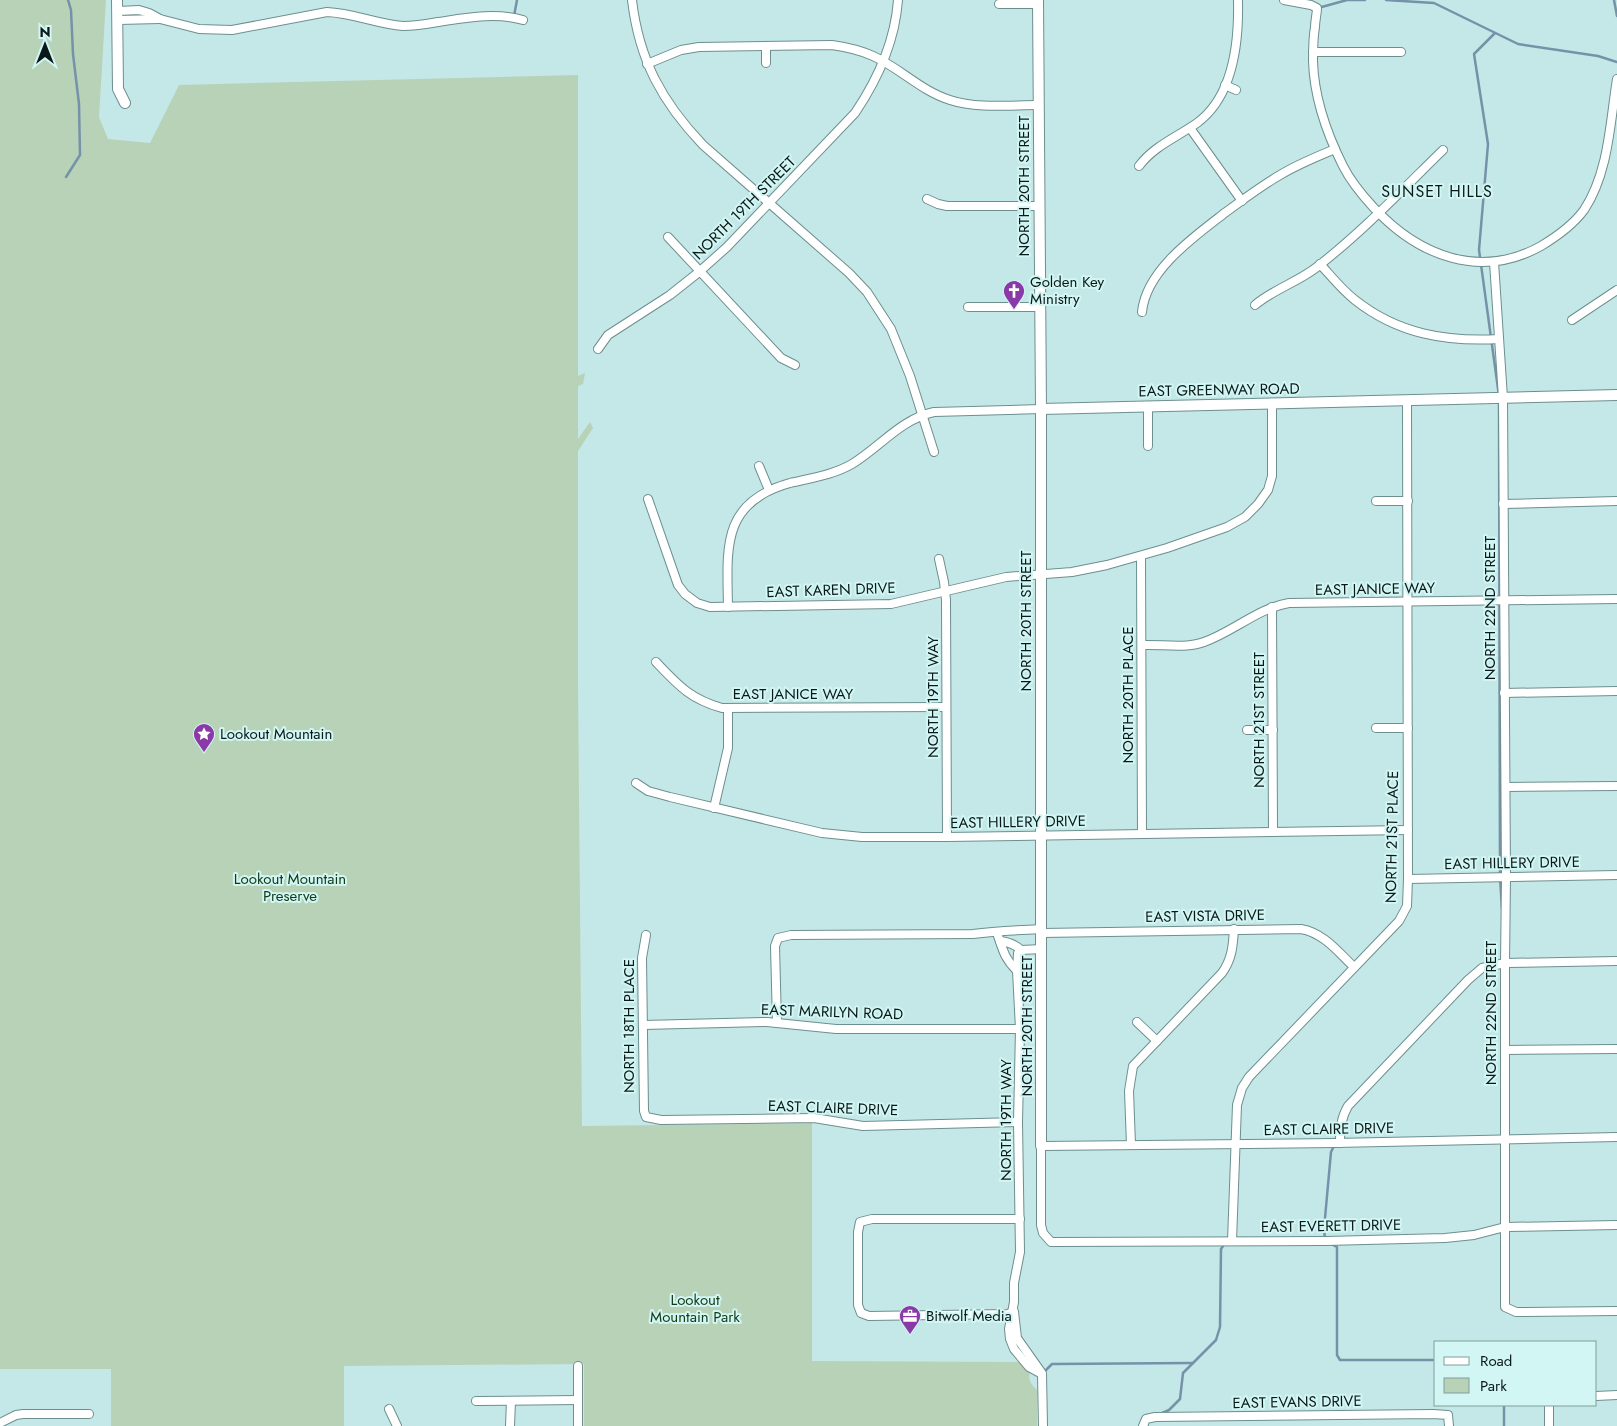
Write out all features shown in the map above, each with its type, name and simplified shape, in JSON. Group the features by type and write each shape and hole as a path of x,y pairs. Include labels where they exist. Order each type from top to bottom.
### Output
{"street":[{"path":"118,0 118,89 125,103"},
{"path":"632,0 638,33 647,64 672,109 687,128 703,145 848,273 867,292 881,312 891,329 910,376 934,452"},
{"name":"NORTH 19TH STREET","path":"598,349 608,335 651,308 727,248 855,113 873,85 884,62 896,22 898,0"},
{"path":"1139,166 1151,152 1190,128 1212,110 1225,85 1235,53 1238,0"},
{"path":"1284,0 1311,5 1316,8 1315,80 1328,130 1343,167 1360,192 1378,212 1410,240 1437,254 1467,260 1494,262 1528,253 1550,241 1569,226 1584,210 1603,169 1617,78"},
{"name":"NORTH 20TH STREET","path":"999,4 1038,2 1041,409 1041,1225 1046,1238"},
{"path":"118,15 160,18 199,30 232,30 327,12 342,12 402,26 472,17 504,17 522,20"},
{"path":"647,64 681,50 699,47 832,46 852,48 873,56 927,90 949,100 974,105 1038,104"},
{"path":"766,47 766,62"},
{"path":"1314,52 1401,52"},
{"path":"1225,85 1236,90"},
{"path":"1190,128 1242,201"},
{"path":"1142,312 1146,295 1156,277 1193,238 1279,175 1335,149"},
{"path":"1255,305 1268,294 1320,264 1443,150"},
{"path":"926,199 947,206 1039,206"},
{"path":"668,237 781,358 796,365"},
{"name":"NORTH 22ND STREET","path":"1494,262 1503,398 1506,787 1504,962 1505,1307 1516,1312 1617,1312"},
{"path":"1320,264 1354,300 1380,317 1397,325 1441,338 1499,339"},
{"path":"1572,320 1617,290"},
{"path":"968,306 1040,307"},
{"name":"EAST GREENWAY ROAD","path":"728,607 728,558 732,531 743,510 753,500 769,490 838,470 852,463 898,428 922,415 934,412 1617,395"},
{"name":"NORTH 21ST PLACE","path":"1232,1241 1237,1104 1245,1082 1399,921 1407,906 1407,400"},
{"name":"EAST KAREN DRIVE","path":"648,499 672,574 685,594 697,602 710,607 891,604 1006,578 1107,566 1227,527 1245,517 1268,490 1272,476 1272,404"},
{"path":"1148,406 1148,446"},
{"path":"759,466 769,490"},
{"path":"1376,502 1408,501"},
{"path":"1503,504 1617,501"},
{"name":"NORTH 20TH PLACE","path":"1141,556 1142,834"},
{"name":"NORTH 19TH WAY","path":"939,559 945,591 947,837"},
{"name":"EAST JANICE WAY","path":"1142,644 1202,643 1272,607 1289,603 1617,599"},
{"name":"NORTH 21ST STREET","path":"1272,607 1273,832"},
{"name":"EAST JANICE WAY","path":"656,662 687,693 701,702 728,709 946,707"},
{"path":"1504,693 1617,691"},
{"path":"714,808 728,748 728,709"},
{"path":"1376,728 1408,728"},
{"path":"1247,730 1273,730"},
{"name":"EAST HILLERY DRIVE","path":"636,783 648,792 714,808 831,835 862,837 1408,830"},
{"path":"1506,787 1617,786"},
{"name":"EAST HILLERY DRIVE","path":"1408,878 1617,875"},
{"name":"EAST VISTA DRIVE","path":"998,937 1016,930 1291,928 1312,931 1326,940 1354,967"},
{"path":"1131,1145 1129,1090 1133,1066 1227,966 1233,951 1234,929"},
{"path":"1013,944 1016,930"},
{"name":"NORTH 18TH PLACE","path":"646,935 642,958 644,1111 646,1117"},
{"name":"EAST VISTA DRIVE","path":"777,1023 775,946 778,938 791,935 998,937 1013,944 1020,950"},
{"path":"998,937 1007,961 1017,971"},
{"path":"1017,971 1018,953 1020,950 1042,949"},
{"path":"1340,1143 1342,1115 1348,1106 1412,1044 1471,976 1482,968 1504,962 1617,961"},
{"name":"NORTH 19TH WAY","path":"1017,971 1020,1029 1018,1122 1020,1252 1014,1283 1014,1312 1009,1329 1014,1349 1029,1367 1042,1374 1043,1426"},
{"path":"1137,1022 1157,1041"},
{"name":"EAST MARILYN ROAD","path":"643,1025 777,1023 836,1029 1020,1029"},
{"path":"1505,1050 1617,1048"},
{"name":"EAST CLAIRE DRIVE","path":"646,1117 661,1120 814,1118 863,1126 1018,1122"},
{"name":"EAST CLAIRE DRIVE","path":"1041,1146 1340,1143 1617,1137"},
{"path":"1014,1312 1007,1314 879,1316 869,1316 861,1313 858,1305 858,1232 860,1222 872,1219 1020,1219"},
{"name":"EAST EVERETT DRIVE","path":"1046,1238 1051,1242 1058,1242 1445,1238 1474,1235 1505,1227 1617,1225"},
{"path":"578,1366 578,1426"},
{"path":"1597,1396 1617,1395"},
{"path":"476,1402 578,1400"},
{"path":"510,1426 511,1402"},
{"path":"1549,1406 1549,1426"},
{"path":"389,1410 397,1426"},
{"path":"2,1423 16,1415 23,1414 89,1414"},
{"name":"EAST EVANS DRIVE","path":"1144,1422 1155,1417 1433,1414 1448,1415 1449,1426"}],"green space":[{"name":"Lookout Mountain Preserve","path":"0,0 106,0 99,117 108,139 150,143 179,85 578,75 578,376 585,373 583,384 578,386 578,439 590,422 593,428 578,451 582,1126 812,1123 812,1361 1023,1362 1031,1370 1030,1381 1037,1390 1037,1426 584,1426 584,1364 344,1366 344,1426 111,1426 111,1369 0,1369"}],"waterway":[{"path":"66,177 80,155 79,104 73,54 71,10 68,0"},
{"path":"514,16 517,0"},
{"path":"1318,8 1347,0 1365,0"},
{"path":"1386,0 1434,3 1518,44 1598,56 1617,62"},
{"path":"1614,0 1617,16"},
{"path":"1495,33 1474,54 1488,144 1479,250 1499,396"},
{"path":"1499,402 1500,877 1502,909"},
{"path":"1325,1239 1324,1229 1331,1152 1335,1144"},
{"path":"1160,1414 1169,1410 1180,1399 1183,1373 1216,1340 1220,1327 1221,1249 1225,1243"},
{"path":"1331,1244 1337,1247 1337,1355 1340,1360 1434,1360"},
{"path":"1043,1373 1052,1364 1193,1363"},
{"path":"1504,1406 1504,1426"}],"place":[{"name":"Golden Key Ministry","path":"1014,310"},
{"name":"Lookout Mountain","path":"204,753"},
{"name":"Bitwolf Media","path":"910,1335"}],"district":[{"name":"SUNSET HILLS","path":"1437,191"}],"park label":[{"name":"Lookout Mountain Park","path":"695,1308"}]}
